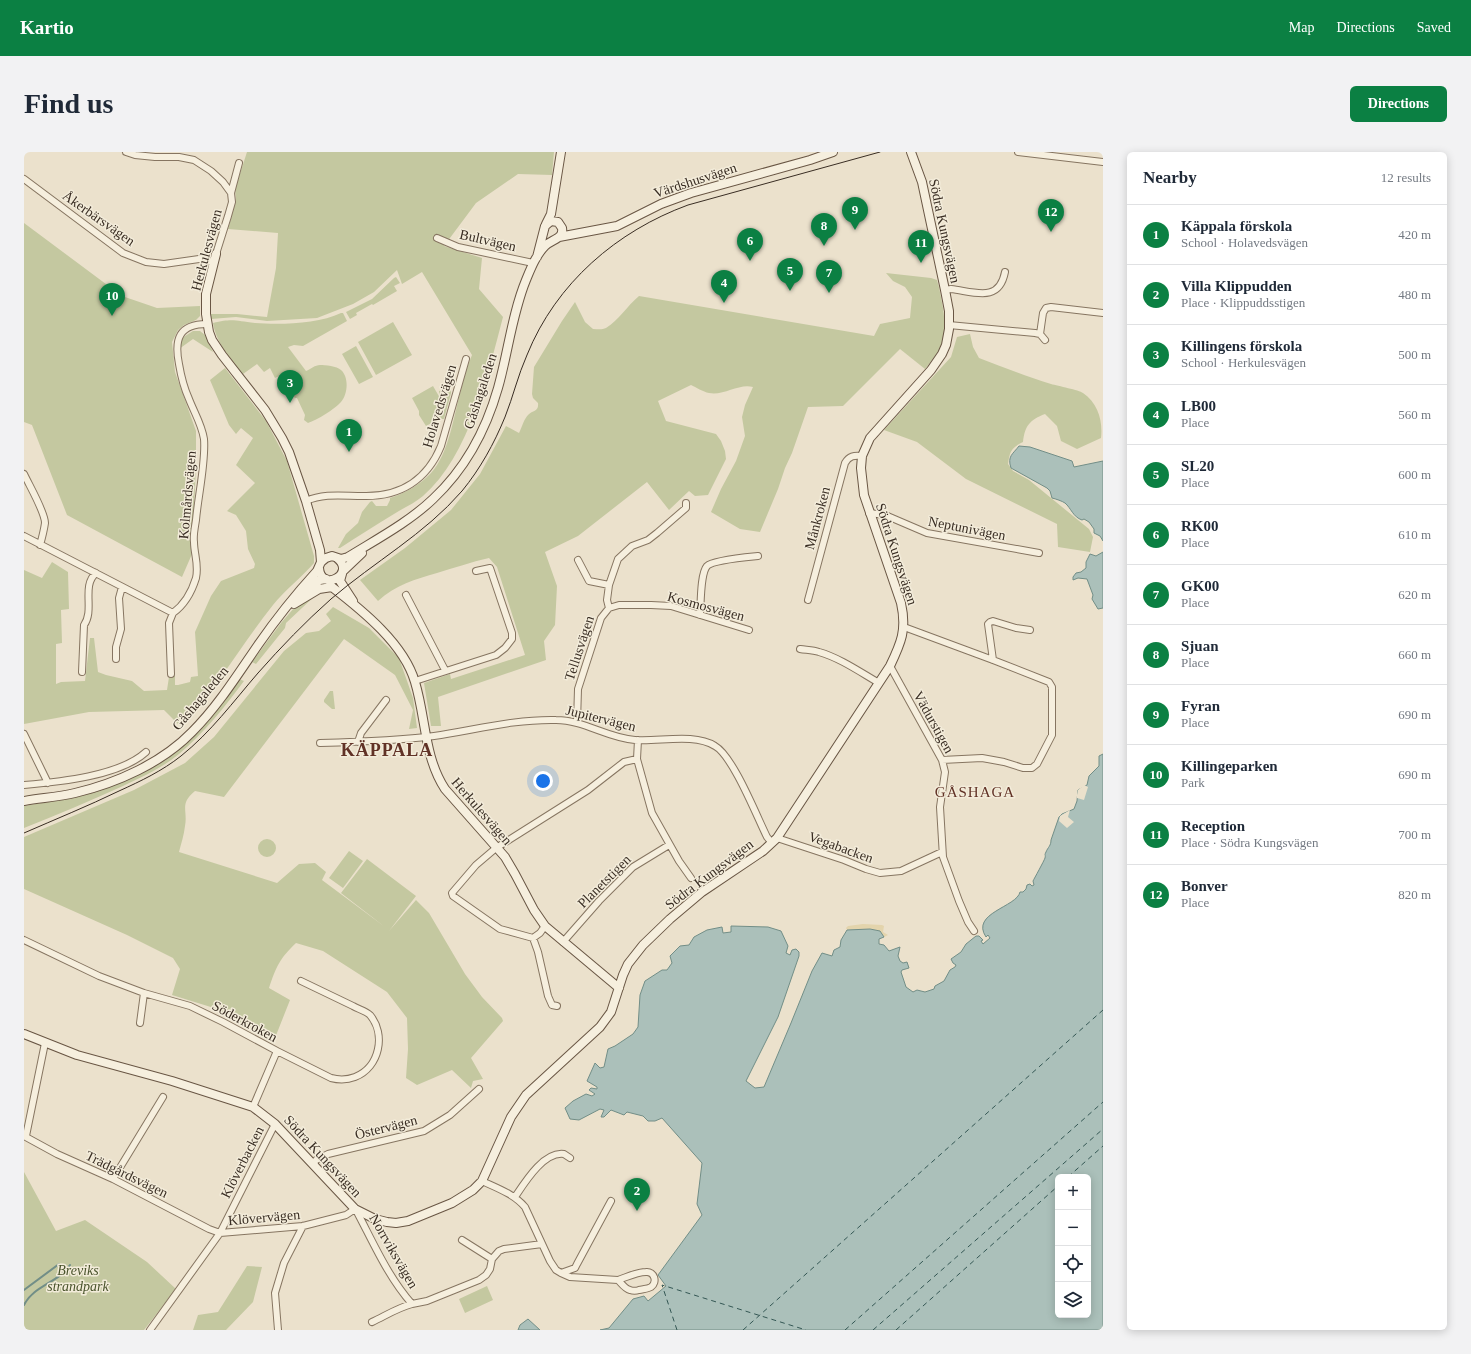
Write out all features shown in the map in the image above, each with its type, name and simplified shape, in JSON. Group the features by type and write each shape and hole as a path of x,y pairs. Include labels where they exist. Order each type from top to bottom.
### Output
{"street":[{"path":"126,152 135,155 179,157 194,160 211,171 223,182 231,193"},
{"name":"Gåshagaleden","path":"24,800 75,793 99,786 150,764 169,751 192,732 210,712 282,614 326,558 334,557 341,559 348,557 417,513 433,500 456,474 474,447 486,424 498,388 520,298 551,214 561,152"},
{"name":"Värdshusvägen","path":"558,238 617,226 657,206 691,193 810,160 832,152"},
{"name":"Södra Kungsvägen","path":"24,1034 77,1055 172,1081 253,1107 275,1124 356,1210 375,1219 386,1222 408,1221 452,1203 473,1190 482,1181 511,1117 526,1095 600,1027 611,1012 628,964 643,945 702,892 763,851 774,840 890,666 900,645 904,627 904,617 901,603 869,513 862,484 862,456 870,438 931,370 938,361 946,345 949,325 945,290 922,182 913,152"},
{"path":"1018,152 1103,162"},
{"name":"Herkulesvägen","path":"239,163 231,193 232,202 213,263 206,294 207,324 216,347 272,421 289,452 306,501 321,557 320,565"},
{"path":"558,174 557,202 561,224 562,232 558,238 550,238 545,228 552,221 561,224"},
{"name":"Åkerbärsvägen","path":"24,179 123,253 146,262 164,264 198,259 206,259 213,263"},
{"name":"Värdshusvägen","path":"561,224 572,230 591,232"},
{"name":"Bultvägen","path":"437,238 458,247 535,260"},
{"name":"Gåshagaleden","path":"535,260 545,246 558,238"},
{"path":"945,290 951,289 990,293 996,291 1001,286 1005,272"},
{"path":"1040,334 1043,313 1046,308 1051,307 1103,313"},
{"name":"Kolmårdsvägen","path":"171,674 168,623 173,613 181,606 188,595 197,573 198,562 194,536 204,452 203,433 182,379 177,356 177,344 180,334 190,326 207,324"},
{"path":"949,325 1035,333 1040,334 1045,340"},
{"name":"Holavedsvägen","path":"306,501 324,495 368,496 389,494 407,487 422,475 434,460 441,446 466,359"},
{"name":"Månkroken","path":"808,600 845,463 852,456 862,456"},
{"path":"24,474 38,503 44,520 43,534 40,545"},
{"name":"Tellusvägen","path":"577,722 578,689 601,618 609,608 607,600 609,585 618,559 632,546 648,540 658,533 686,508 686,503"},
{"name":"Neptunivägen","path":"869,513 884,515 927,533 1039,553"},
{"name":"Herkulesvägen","path":"314,531 328,553 334,557"},
{"path":"24,536 173,613"},
{"name":"Gåshagaleden","path":"299,593 320,580 329,582 336,579 375,540"},
{"path":"700,615 703,575 706,567 713,563 758,556"},
{"path":"334,557 342,564 342,572"},
{"path":"578,560 590,581 609,585"},
{"path":"282,614 292,604 324,587 329,582 320,574 320,565"},
{"path":"415,681 496,654 505,648 512,639 512,633 490,568 476,571"},
{"name":"Herkulesvägen","path":"342,572 340,582 356,606"},
{"path":"82,672 84,625 89,619 89,583 92,576 96,573"},
{"name":"Herkulesvägen","path":"329,582 356,606 393,643 406,662 415,681 431,762 440,782 510,865 534,910 545,926 562,942 619,988"},
{"path":"116,659 116,647 121,629 119,598 122,587"},
{"path":"406,595 445,670"},
{"name":"Kosmosvägen","path":"609,608 619,605 671,606 749,630"},
{"path":"993,660 988,624 990,622 993,621 1016,628 1030,630"},
{"path":"904,627 1049,682 1052,687 1052,735 1042,758 1032,768 1023,768 1004,762 982,758 942,760"},
{"path":"800,649 819,652 830,656 878,683"},
{"name":"Vädurstigen","path":"890,666 942,760 945,772 940,807 942,852 955,890 968,922 974,931"},
{"path":"358,742 361,733 386,700"},
{"name":"Jupitervägen","path":"320,743 426,737 532,720 577,722 614,736 638,740 702,741 716,746 726,757 735,771 767,837 774,840"},
{"path":"24,734 48,783"},
{"path":"638,740 637,759 652,813 669,845 691,878"},
{"path":"24,785 78,779 113,769 141,757 146,752"},
{"path":"545,926 540,933 532,938 500,929 452,894 454,889 468,872 482,858 588,790 624,762 637,759"},
{"name":"Vegabacken","path":"774,840 830,855 866,870 880,872 901,871 942,852"},
{"name":"Planetstigen","path":"562,942 599,900 632,867 669,845"},
{"path":"532,938 538,952 548,996 552,1005 557,1006"},
{"name":"Söderkroken","path":"24,940 99,976 144,993 190,1006 277,1051 253,1107"},
{"path":"277,1051 331,1078 338,1079 355,1077 364,1072 371,1065 380,1043 377,1027 369,1014 300,981"},
{"path":"140,1023 144,993"},
{"path":"25,1136 45,1042"},
{"name":"Östervägen","path":"314,1164 316,1160 328,1154 424,1131 450,1115 479,1089"},
{"path":"113,1179 163,1097"},
{"name":"Klöverbacken","path":"220,1233 275,1124"},
{"name":"Trädgårdsvägen","path":"25,1136 57,1154 113,1179 208,1229 220,1233"},
{"path":"515,1197 527,1179 553,1154 564,1154 570,1158"},
{"path":"482,1181 515,1197 525,1207 550,1261 556,1270 561,1273 570,1277 618,1280 646,1272 651,1273 655,1280 654,1284 650,1288 635,1291 629,1290 618,1280"},
{"path":"561,1273 575,1268 578,1264 611,1201"},
{"name":"Klövervägen","path":"150,1330 220,1233 302,1226 346,1215 356,1210"},
{"name":"Norrviksvägen","path":"356,1210 395,1282 412,1304"},
{"path":"278,1330 275,1293 284,1263 302,1226"},
{"path":"462,1240 492,1259 499,1250 542,1244"},
{"name":"Norrviksvägen","path":"372,1322 398,1308 427,1300 479,1280 486,1275 490,1269 492,1259"}],"green space":[{"path":"247,152 554,152 552,175 518,174 476,203 444,246 482,258 479,289 503,317 491,363 475,413 465,437 453,459 439,479 420,499 340,548 338,548 346,534 358,523 362,512 370,502 372,501 376,506 387,506 390,498 417,485 431,473 437,465 447,445 464,377 472,355 422,272 402,284 397,270 374,292 353,304 317,318 267,321 236,317 211,319 211,314 237,314 267,317 276,268 278,233 228,229 236,200 235,189"},
{"path":"24,223 122,296 157,308 200,306 200,316 196,320 184,325 178,330 172,342 175,372 196,431 192,554 182,577 67,515 32,425 24,422"},
{"path":"886,273 937,280 943,308 945,326 944,334 940,347 925,369 900,349 843,406 808,407 792,453 760,532 740,529 711,512 736,461 745,436 742,417 745,405 753,387 748,386 715,393 702,391 691,385 658,401 666,421 716,434 721,441 726,459 708,495 695,496 689,491 669,510 647,482 578,536 545,552 557,586 555,625 544,641 546,660 438,697 441,726 431,726 424,683 450,674 451,679 525,655 497,567 489,558 469,563 406,583 391,591 378,601 360,580 405,548 451,510 480,474 506,426 519,433 524,421 530,413 538,408 538,403 533,398 532,394 534,367 575,302 585,322 593,329 604,329 611,325 639,296 874,336 880,324 910,318 912,297 905,287 893,281"},
{"path":"396,277 400,283 394,286 397,291 356,313 357,315 350,319 346,312 372,299"},
{"path":"343,313 347,321 303,346 294,345 288,347 306,371 318,365 334,367 344,373 347,386 345,395 341,402 326,414 308,423 304,420 305,415 297,398 295,398 279,376 275,378 270,368 264,372 257,364 243,374 229,357 221,344 217,337 213,323 230,320 265,324 287,324 310,322 332,317"},
{"path":"393,322 412,355 376,375 358,342"},
{"path":"193,331 200,331 205,335 213,352 193,339 179,349 182,338"},
{"path":"970,334 973,347 979,358 1051,384 1081,392 1088,397 1096,407 1101,425 1101,438 1077,449 1061,441 1057,426 1045,414 1029,424 1025,431 1023,442 1012,450 1008,464 1013,471 1029,480 1089,529 1093,537 1090,552 1058,547 1057,524 966,479 917,442 884,430 951,357 957,337"},
{"path":"356,346 373,377 359,384 342,354"},
{"path":"225,368 266,421 287,461 314,556 314,563 273,605 206,697 180,726 164,710 89,712 24,724 24,570 42,578 52,562 68,572 69,609 61,610 62,643 56,644 56,684 61,682 85,681 90,638 94,638 98,672 132,681 144,691 167,690 169,677 173,675 175,676 175,685 190,682 191,677 198,676 195,632 211,596 221,581 254,568 255,564 248,549 246,531 236,515 227,511 255,483 236,465 253,438 241,428 236,434 229,425 210,380"},
{"path":"433,386 440,398 439,391 451,389 451,393 444,419 439,419 426,426 419,415 419,411 412,398"},
{"path":"319,592 286,623 285,628 256,664 252,662 294,608"},
{"path":"333,607 369,628 399,658 413,698 417,728 409,729 413,710 395,675 344,639 224,797 195,791 190,796 185,807 186,820 179,852 277,883 299,864 315,863 326,872 322,880 385,927 341,893 367,859 416,896 389,931 416,900 429,913 465,974 482,997 502,1018 503,1021 471,1058 483,1079 473,1081 471,1088 452,1070 417,1085 406,1078 408,1049 407,1018 387,992 323,951 296,943 279,963 269,988 290,1000 273,1043 214,1008 172,995 180,969 173,958 127,935 24,889 24,837 134,790 185,763 214,737 284,651 306,633 319,631 331,621 326,614"},
{"path":"239,679 244,681 205,729 197,738 166,764 123,786 24,828 24,806 60,800 96,791 148,770 189,740 206,723"},
{"path":"330,691 333,691 335,709 332,709 324,702"},
{"path":"267,839 273,842 276,848 273,854 267,857 261,854 258,848 261,842"},
{"path":"349,851 363,861 343,888 329,878"},
{"name":"Breviks strandpark","path":"24,1172 56,1231 85,1220 147,1262 176,1289 144,1330 24,1330"},
{"path":"247,1266 262,1267 253,1302 226,1330 193,1330 198,1315 218,1312"},
{"path":"487,1286 493,1300 465,1313 459,1299"}],"sand":[{"path":"863,924 882,925 884,926 883,932 888,935 884,937 880,931 870,929 847,930 846,928 848,926"}],"water":[{"path":"1019,446 1030,447 1072,461 1074,467 1103,461 1103,541 1100,536 1094,533 1094,529 1089,522 1084,519 1079,519 1065,503 1052,498 1050,491 1047,488 1011,468 1010,458"},
{"path":"1103,552 1103,608 1098,609 1092,599 1093,595 1087,579 1078,578 1073,580 1073,577 1076,573 1081,572 1086,568 1086,562 1090,554 1096,556"},
{"path":"1103,754 1103,1330 600,1330 609,1328 633,1299 644,1296 648,1301 666,1286 658,1275 702,1215 697,1204 702,1163 662,1118 655,1121 648,1121 643,1116 627,1112 624,1115 611,1110 604,1117 601,1117 604,1110 600,1109 579,1120 570,1119 565,1108 573,1101 586,1094 592,1096 595,1094 589,1090 591,1088 597,1089 597,1087 587,1081 595,1063 600,1068 604,1067 608,1049 633,1034 638,1027 640,995 645,981 662,970 667,970 672,963 670,956 680,946 689,945 694,937 707,930 722,927 723,933 731,932 731,926 768,927 781,931 788,946 786,953 790,955 792,950 796,949 799,952 799,956 778,1017 746,1081 755,1088 764,1087 812,971 822,953 832,956 834,950 840,947 841,940 847,930 870,929 880,931 884,937 879,939 879,944 884,945 889,951 900,947 898,956 900,961 903,963 907,962 909,968 902,970 901,972 906,987 913,992 917,990 925,992 934,989 935,986 944,981 950,970 955,967 956,965 951,959 961,952 966,944 976,936 979,936 983,940 981,941 983,944 990,938 988,935 986,937 983,929 984,922 989,916 1011,902 1020,892 1023,892 1026,889 1027,885 1034,885 1033,881 1045,858 1045,854 1059,817 1062,814 1074,809 1077,801 1078,790 1087,785 1089,776 1099,766 1099,756"},
{"path":"528,1319 540,1330 518,1330 520,1325"}],"pier":[{"path":"1084,785 1088,787 1084,800 1077,798 1077,795 1078,790"},
{"path":"1070,810 1068,817 1074,822 1067,828 1059,821 1060,816"}],"waterway":[{"path":"24,1290 59,1264"},
{"path":"24,1305 33,1293 59,1276 70,1265"}],"ferry route":[{"path":"743,1330 1103,1010"},
{"path":"845,1330 1103,1102"},
{"path":"873,1330 1103,1129"},
{"path":"1071,1174 1103,1146"},
{"path":"896,1330 1055,1189"},
{"path":"677,1330 662,1285 806,1330"}],"tram line":[{"path":"24,833 135,783 159,771 181,756 212,727 275,654 321,608 347,586 416,534 448,506 469,483 481,465 496,437 511,402 527,355 539,329 554,305 572,283 592,263 614,245 637,229 688,205 880,152"}],"place":[{"name":"Fyran","path":"855,230"},
{"name":"Bonver","path":"1051,232"},
{"name":"Sjuan","path":"824,246"},
{"name":"RK00","path":"750,261"},
{"name":"Reception","path":"921,263"},
{"name":"SL20","path":"790,291"},
{"name":"GK00","path":"829,293"},
{"name":"LB00","path":"724,303"},
{"name":"Killingeparken","path":"112,316"},
{"name":"Killingens förskola","path":"290,403"},
{"name":"Käppala förskola","path":"349,452"},
{"name":"Villa Klippudden","path":"637,1211"}],"district":[{"name":"KÄPPALA","path":"387,750"},
{"name":"GÅSHAGA","path":"975,792"}]}
